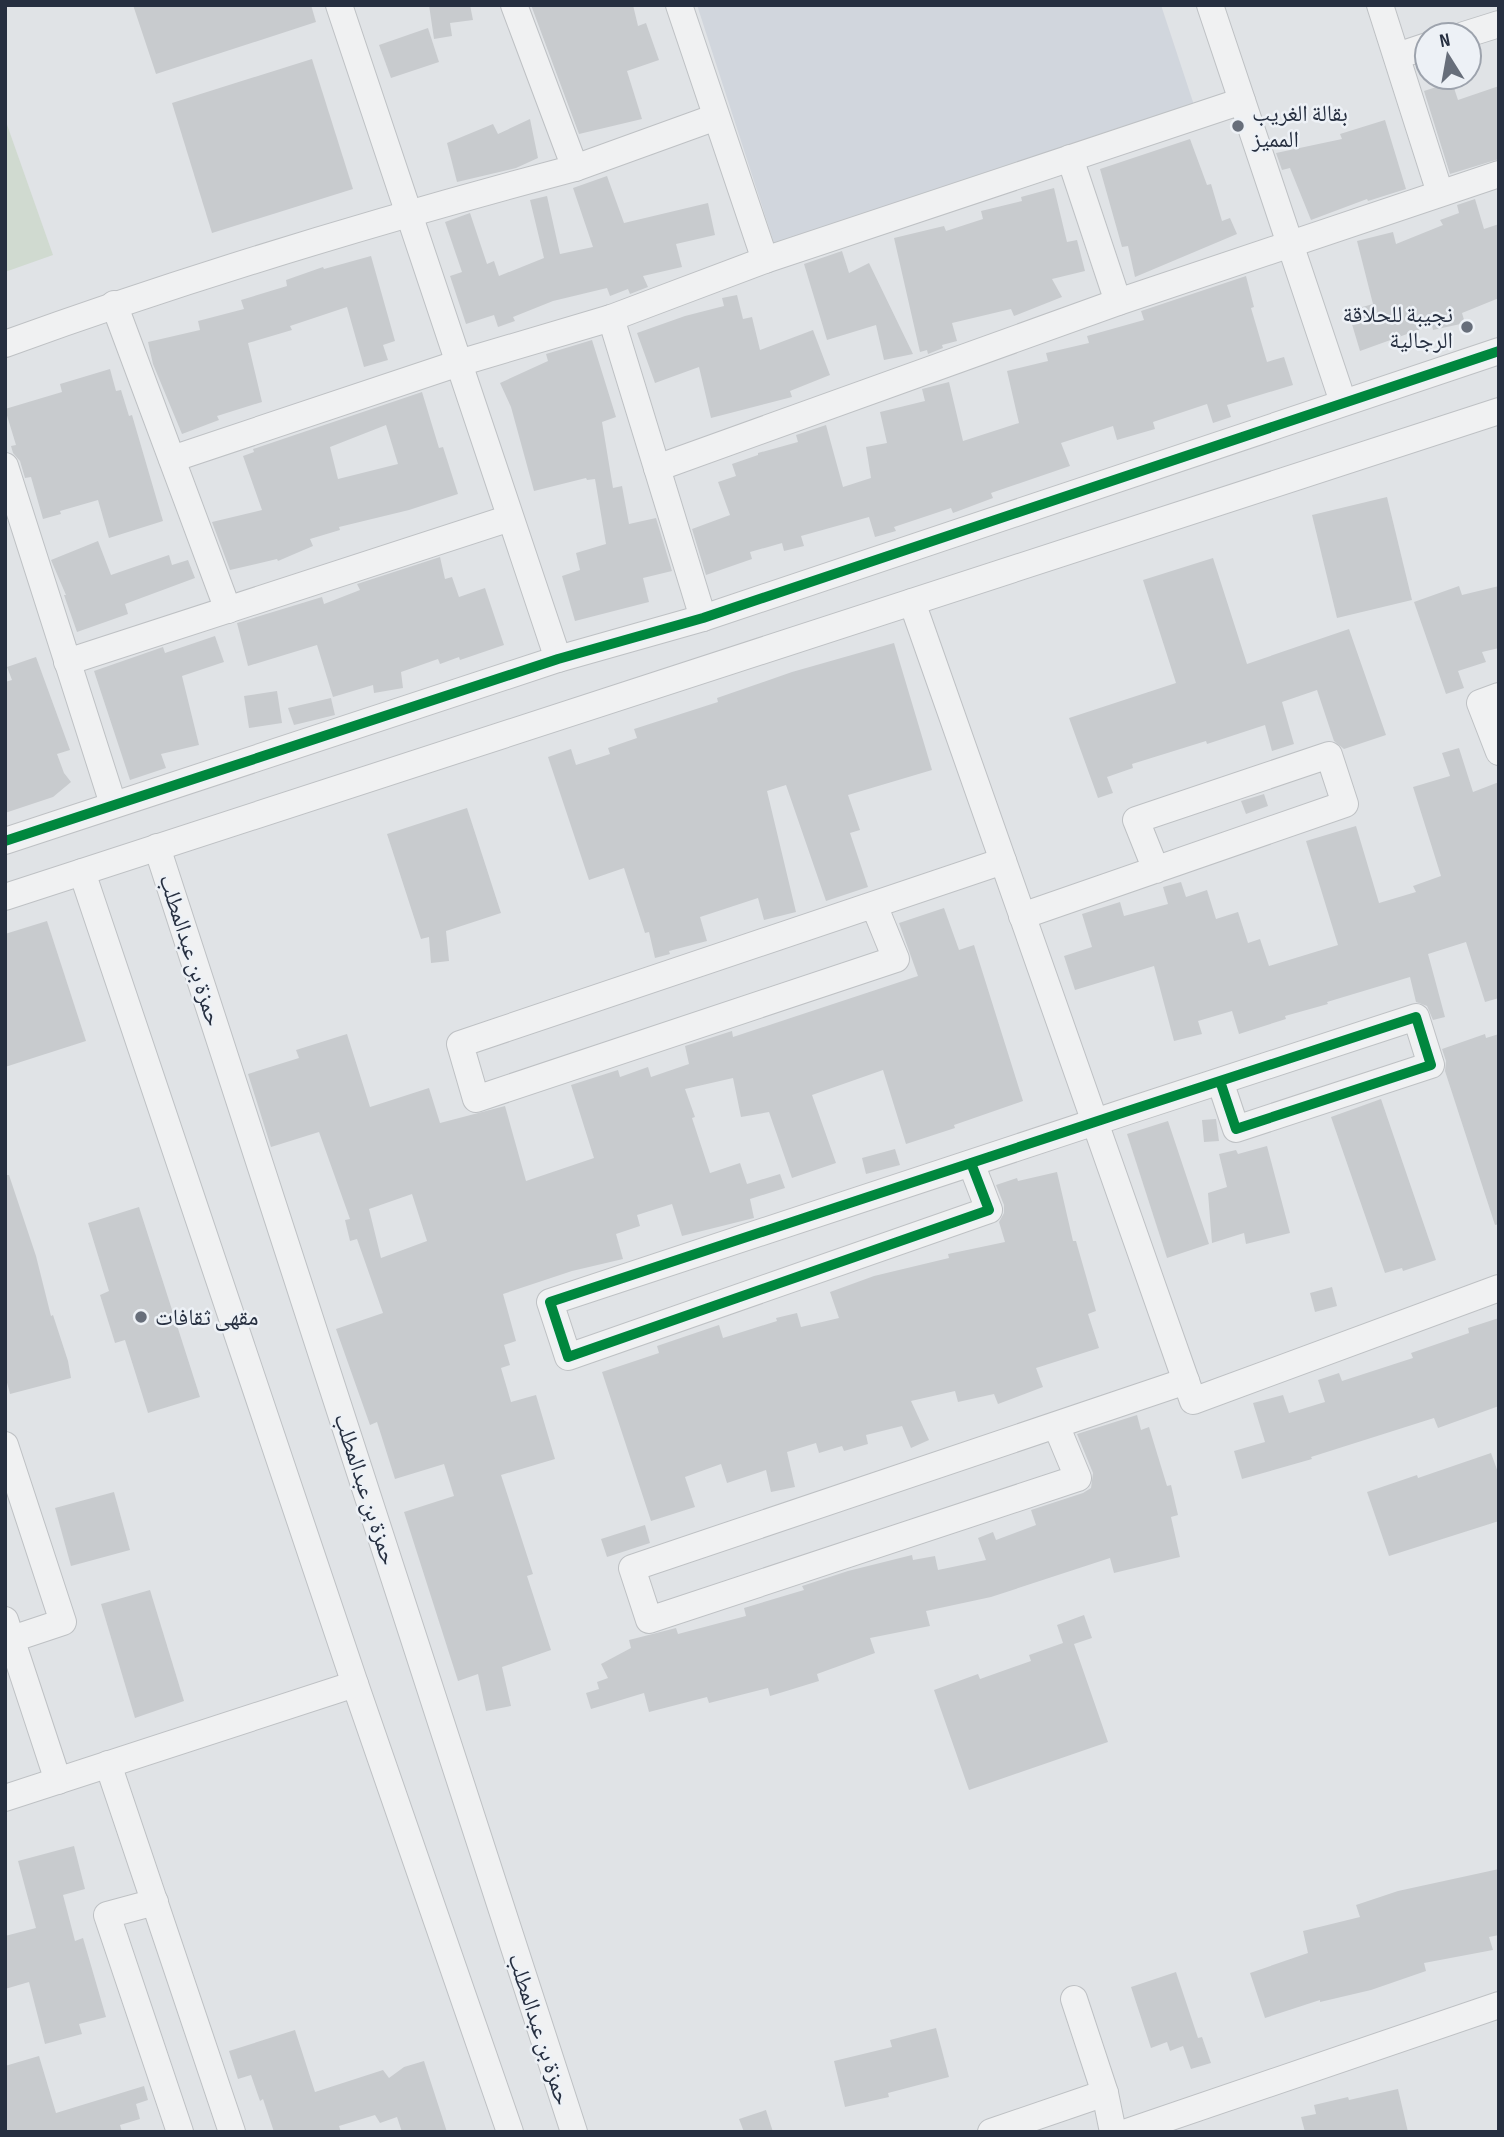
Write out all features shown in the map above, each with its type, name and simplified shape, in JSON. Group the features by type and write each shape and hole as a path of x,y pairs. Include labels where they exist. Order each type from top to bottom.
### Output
{"street":[{"path":"339,5 558,659"},
{"path":"514,5 575,168"},
{"path":"679,5 765,260"},
{"path":"1210,5 1343,402"},
{"path":"1380,5 1440,193"},
{"path":"1397,55 1413,50"},
{"path":"172,459 459,363 611,318 765,260 1242,101"},
{"path":"5,344 114,304 409,213 575,168 716,117"},
{"path":"1070,158 1118,302"},
{"path":"657,468 1118,302 1499,174"},
{"path":"114,304 228,610"},
{"path":"611,318 703,618"},
{"path":"5,841 558,659 703,618 1499,351"},
{"path":"5,897 1499,411"},
{"path":"5,466 11,504 67,662 113,804"},
{"path":"67,662 510,518"},
{"path":"912,602 1193,1401 1499,1288"},
{"path":"1499,696 1480,703 1499,752"},
{"path":"1022,916 1156,870 1345,804 1329,755 1136,820 1156,870"},
{"name":"حمزة بن عبدالمطلب","path":"157,847 574,2132"},
{"path":"874,905 896,959 475,1099 460,1044 1003,861"},
{"path":"82,872 355,1684 510,2132"},
{"path":"971,1163 989,1210 568,1357 550,1302 1095,1121 1220,1080 1416,1017 1431,1065 1236,1129 1220,1080"},
{"path":"1056,1424 1078,1478 649,1620 632,1568 1056,1424 1186,1381"},
{"path":"5,1445 62,1622 8,1630 58,1781"},
{"path":"5,1798 355,1684"},
{"path":"108,1764 232,2132"},
{"path":"155,1902 107,1915 180,2132"},
{"path":"1074,1999 1105,2093 1114,2132"},
{"path":"1127,2132 1499,2006"},
{"path":"991,2132 1105,2093"}],"shaded area":[{"path":"697,5 1161,5 1195,108 774,243"},
{"path":"5,119 53,255 5,272"}],"building":[{"path":"133,5 311,5 316,22 156,74"},
{"path":"429,5 470,5 473,20 450,23 452,36 434,39"},
{"path":"531,5 633,5 638,26 646,23 659,60 627,71 642,119 579,134"},
{"path":"428,28 439,62 391,78 379,45"},
{"path":"312,59 353,189 212,233 172,103"},
{"path":"1499,86 1499,159 1450,174 1424,91 1455,91 1458,100"},
{"path":"530,119 538,158 516,168 457,182 447,143 493,124 498,134"},
{"path":"1385,120 1406,189 1368,201 1367,199 1311,220 1290,168 1282,170 1276,153 1342,139 1340,134"},
{"path":"1190,139 1207,185 1211,184 1222,221 1230,218 1237,234 1135,277 1128,246 1122,247 1100,169"},
{"path":"607,176 624,223 708,203 715,235 676,244 682,267 643,276 648,287 630,294 628,289 610,296 607,288 553,301 513,317 515,321 498,327 494,315 466,324 450,276 462,272 445,222 470,213 487,264 494,261 499,276 544,258 530,200 547,196 560,254 593,247 573,188"},
{"path":"1054,188 1067,242 1077,240 1085,271 1052,279 1062,297 1014,316 1011,309 952,323 957,341 942,345 943,348 928,354 927,350 920,352 894,238 944,226 946,231 983,219 981,211 1022,201 1021,197"},
{"path":"1475,199 1484,229 1499,224 1499,298 1462,313 1465,323 1433,330 1432,325 1360,351 1348,311 1373,304 1357,241 1393,232 1396,244 1443,225 1440,220 1459,213 1457,205"},
{"path":"842,251 849,273 869,263 913,354 884,360 876,325 827,340 804,264"},
{"path":"371,256 395,341 383,345 388,360 364,367 347,307 290,326 292,330 248,343 262,402 217,416 219,420 182,434 153,364 148,342 200,330 198,321 244,309 241,300 287,286 286,280 323,267 324,269"},
{"path":"1246,276 1254,307 1251,308 1267,362 1284,357 1293,385 1227,405 1231,417 1213,423 1207,404 1153,422 1155,429 1117,440 1113,426 1061,443 1070,466 991,493 993,498 953,513 951,508 894,527 896,531 875,537 869,517 801,536 804,546 784,551 782,543 750,552 752,559 706,575 692,529 730,515 718,482 736,476 732,464 758,453 798,442 796,435 826,425 843,487 871,478 866,447 887,443 880,412 925,401 922,389 949,382 963,441 1019,423 1007,371 1048,361 1046,353 1089,343 1087,336 1144,320 1141,311"},
{"path":"737,295 743,319 752,317 760,350 813,330 830,375 790,391 792,397 711,418 699,367 655,383 637,333 724,306 722,298"},
{"path":"592,340 616,417 602,422 613,488 622,486 629,524 656,518 672,571 643,578 649,602 575,621 562,576 580,570 576,553 606,544 595,479 586,478 534,491 511,407 500,383 548,361 546,354"},
{"path":"110,369 116,391 121,390 129,416 132,415 163,521 109,538 98,500 43,519 31,477 25,478 20,461 13,453 11,446 16,445 5,409 62,392 60,384"},
{"path":"422,392 439,448 443,447 458,494 409,510 339,527 340,530 310,539 313,546 278,561 277,559 230,570 212,522 262,510 243,456 254,452 253,449","holes":["386,425 398,464 338,479 330,447"]},
{"path":"1387,497 1412,600 1337,618 1312,515"},
{"path":"98,541 111,575 169,555 172,565 188,560 195,578 125,604 128,614 77,632 66,595 51,560"},
{"path":"440,557 445,579 452,577 459,597 485,588 504,645 460,660 459,657 440,664 438,659 401,672 403,688 374,693 373,685 333,697 317,645 248,666 237,623 322,597 324,604 360,590 357,584"},
{"path":"1213,558 1247,664 1349,629 1386,735 1344,749 1334,741 1317,690 1282,702 1294,744 1272,751 1265,725 1207,744 1206,741 1132,764 1133,768 1107,777 1113,793 1098,798 1069,718 1176,683 1143,580"},
{"path":"1459,586 1462,595 1499,586 1499,648 1482,652 1486,662 1458,671 1464,688 1446,694 1414,602"},
{"path":"215,636 224,662 182,676 199,745 161,754 166,768 130,780 94,671 163,647 165,653"},
{"path":"894,643 932,770 848,795 860,830 850,833 868,887 826,901 786,785 767,791 796,912 764,920 758,898 700,917 707,941 669,951 670,954 655,958 649,932 645,933 624,868 589,880 548,757 571,749 576,765 610,754 608,748 637,738 634,729 718,702 717,698 792,672"},
{"path":"36,657 70,750 57,754 64,773 71,782 53,797 5,813 5,682 12,680 7,667"},
{"path":"277,691 282,723 249,728 244,696"},
{"path":"331,698 335,715 294,725 288,708"},
{"path":"1459,748 1473,792 1499,782 1499,998 1485,1002 1466,942 1428,954 1445,1017 1433,1020 1427,1006 1416,1002 1410,977 1285,1016 1286,1019 1239,1034 1232,1011 1198,1021 1202,1034 1174,1041 1154,966 1075,990 1064,956 1092,947 1082,914 1120,902 1124,916 1168,904 1163,887 1181,882 1186,897 1207,890 1216,919 1238,912 1248,943 1260,939 1269,966 1338,945 1306,841 1356,826 1379,903 1416,892 1413,886 1441,876 1413,787 1450,776 1442,753"},
{"path":"1264,794 1268,806 1246,814 1241,801"},
{"path":"467,808 501,913 446,931 449,961 431,963 429,937 421,939 387,834"},
{"path":"944,908 959,950 974,945 1023,1101 906,1144 883,1070 812,1095 836,1163 792,1178 769,1112 741,1117 733,1078 685,1089 710,1173 740,1163 747,1184 780,1174 785,1188 750,1199 754,1218 682,1236 672,1204 637,1215 640,1226 616,1234 623,1259 572,1271 503,1294 516,1341 504,1345 510,1365 501,1368 511,1402 536,1395 555,1459 501,1475 533,1574 527,1576 551,1650 502,1667 511,1706 486,1711 478,1674 458,1681 404,1512 454,1496 444,1464 395,1479 377,1422 370,1425 336,1329 383,1313 357,1239 350,1241 345,1220 350,1219 319,1132 271,1147 248,1074 299,1058 296,1050 347,1034 370,1107 429,1088 440,1123 505,1106 526,1181 594,1158 571,1085 618,1070 620,1077 648,1067 651,1077 689,1064 685,1046 732,1031 733,1037 918,976 899,923","holes":["412,1194 427,1241 381,1258 369,1209"]},
{"path":"47,921 86,1041 5,1067 5,934"},
{"path":"1485,1034 1486,1038 1499,1034 1499,1224 1495,1225 1445,1071 1446,1061 1442,1049"},
{"path":"1381,1099 1436,1260 1403,1271 1402,1268 1385,1273 1331,1117"},
{"path":"1216,1119 1219,1141 1204,1142 1202,1120"},
{"path":"1168,1121 1209,1244 1167,1258 1127,1134"},
{"path":"1267,1146 1290,1233 1246,1244 1244,1233 1212,1243 1208,1193 1227,1187 1219,1154 1236,1150 1238,1154"},
{"path":"895,1149 900,1165 866,1174 862,1158"},
{"path":"1057,1172 1073,1241 1076,1241 1096,1311 1088,1314 1099,1348 1036,1368 1043,1387 998,1404 994,1394 958,1402 955,1391 911,1401 929,1440 911,1448 902,1426 866,1435 868,1444 844,1451 842,1446 819,1453 816,1443 787,1452 795,1487 771,1492 766,1470 727,1483 721,1464 685,1477 695,1507 651,1521 602,1372 659,1353 657,1346 719,1325 723,1338 797,1313 801,1327 839,1318 830,1292 874,1276 949,1258 948,1254 1005,1242 999,1222 1004,1213 1004,1205 996,1185 1017,1178 1018,1181"},
{"path":"5,1175 9,1175 36,1256 51,1316 53,1315 68,1361 71,1378 10,1394 5,1375"},
{"name":"مقهى ثقافات","path":"139,1207 200,1397 148,1413 125,1340 115,1343 100,1295 109,1291 88,1223"},
{"path":"1332,1287 1337,1306 1315,1312 1310,1293"},
{"path":"1499,1318 1499,1406 1438,1428 1434,1418 1311,1457 1312,1459 1242,1479 1234,1451 1265,1442 1253,1403 1283,1395 1289,1413 1325,1402 1318,1380 1339,1373 1342,1381 1413,1358 1411,1353 1469,1333 1468,1328"},
{"path":"1137,1415 1141,1430 1149,1427 1167,1486 1171,1485 1178,1515 1171,1517 1180,1557 1114,1573 1110,1558 991,1597 926,1611 930,1626 870,1638 875,1653 817,1674 819,1681 770,1696 768,1688 709,1703 707,1697 649,1712 644,1693 591,1709 586,1693 599,1689 597,1682 608,1678 601,1664 631,1648 629,1640 676,1628 678,1634 746,1616 744,1608 804,1590 802,1586 912,1555 913,1560 935,1556 938,1570 986,1560 978,1538 993,1532 996,1540 1036,1525 1031,1510 1091,1488 1093,1473 1077,1434"},
{"path":"1491,1453 1499,1475 1499,1521 1389,1556 1367,1492"},
{"path":"114,1492 130,1550 71,1566 55,1508"},
{"path":"645,1525 650,1543 607,1557 601,1539"},
{"path":"150,1590 184,1701 135,1718 101,1604"},
{"path":"1084,1615 1092,1638 1074,1644 1108,1742 969,1790 934,1690 978,1674 980,1679 1031,1661 1029,1655 1063,1643 1057,1625"},
{"path":"74,1846 85,1889 63,1895 75,1941 83,1938 106,2017 79,2024 82,2034 45,2044 29,1982 5,1989 5,1936 36,1928 18,1861"},
{"path":"1499,1869 1499,1935 1489,1937 1493,1950 1424,1963 1426,1971 1371,1990 1320,2000 1265,2018 1250,1973 1308,1953 1303,1931 1360,1917 1356,1905 1398,1891"},
{"path":"1176,1972 1198,2038 1202,2037 1211,2063 1191,2069 1183,2046 1170,2051 1167,2042 1151,2048 1131,1987"},
{"path":"936,2028 949,2077 888,2093 889,2097 845,2107 834,2061 892,2047 890,2040"},
{"path":"295,2030 315,2092 383,2070 389,2078 404,2067 424,2061 447,2132 402,2132 397,2117 380,2123 375,2115 339,2126 341,2132 274,2132 263,2099 260,2101 251,2075 238,2079 229,2051"},
{"path":"39,2056 56,2113 144,2086 148,2100 136,2104 140,2119 120,2125 122,2132 5,2132 5,2066"},
{"path":"1398,2089 1408,2132 1305,2132 1301,2117 1316,2114 1314,2105"},
{"path":"766,2110 773,2132 744,2132 739,2119"}],"cycle path":[{"path":"5,841 558,659 703,618 1499,351"},
{"path":"971,1163 989,1210 568,1357 550,1302 983,1159 1199,1088 1416,1017 1431,1065 1236,1129 1220,1081"}],"place":[{"name":"بقالة الغريب المميز","path":"1238,126"},
{"name":"نجيبة للحلاقة الرجالية","path":"1467,327"},
{"name":"مقهى ثقافات","path":"141,1317"}]}
